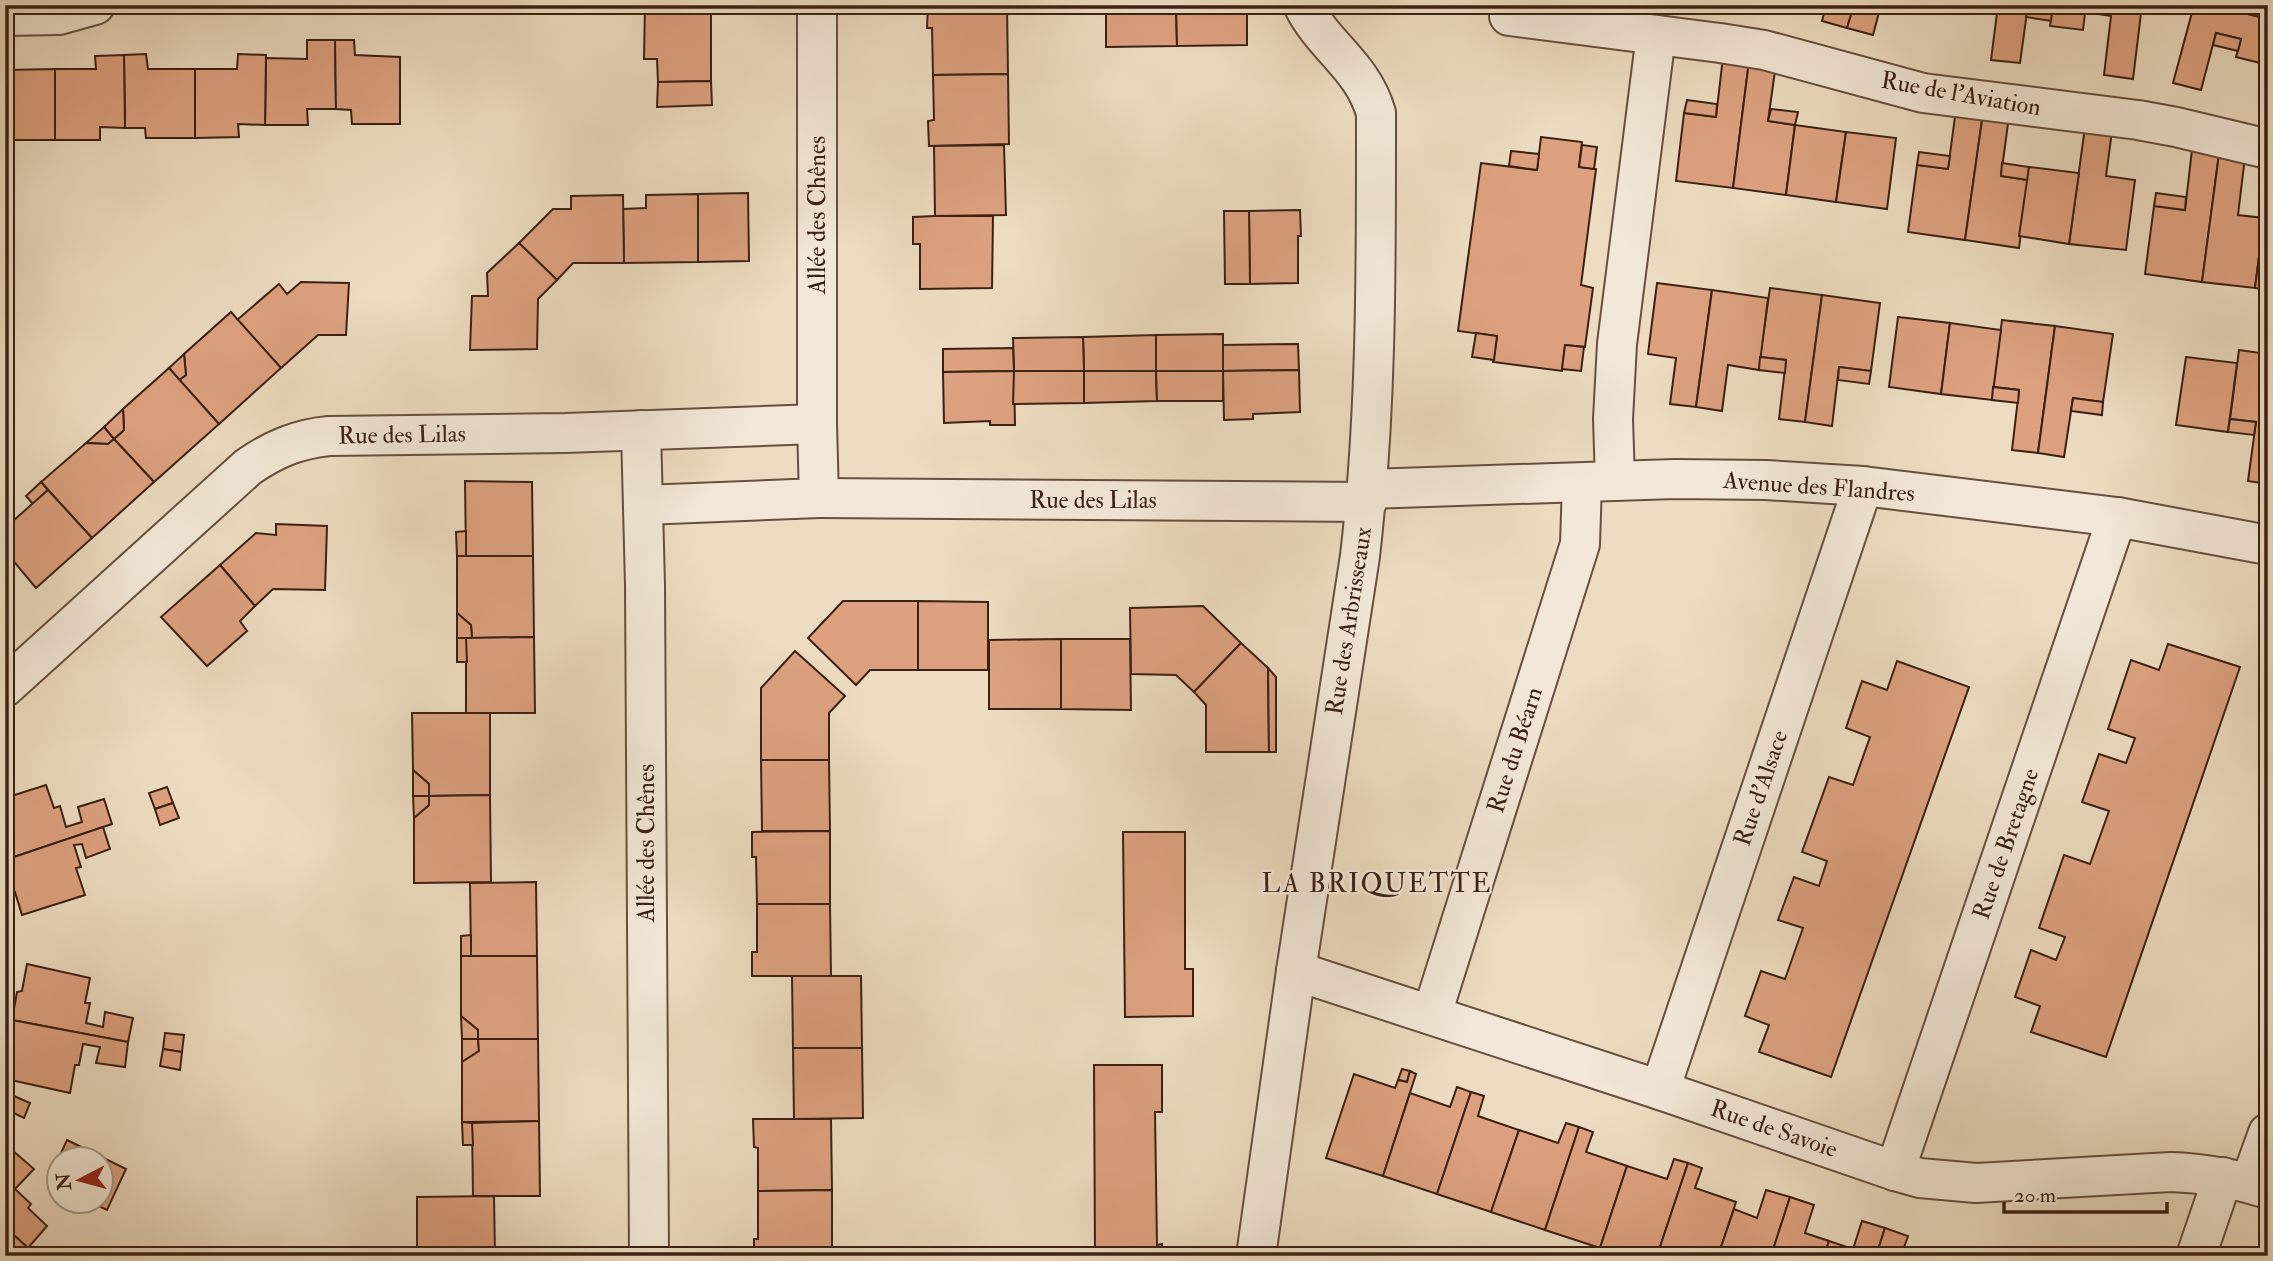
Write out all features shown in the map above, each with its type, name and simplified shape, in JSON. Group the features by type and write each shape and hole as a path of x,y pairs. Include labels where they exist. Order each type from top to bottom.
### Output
{"street":[{"path":"5,16 59,15 95,5"},
{"name":"Allée des Chênes","path":"817,5 817,424"},
{"name":"Rue des Arbrisseaux","path":"1256,1256 1367,496 1373,354 1376,113 1371,94 1363,80 1316,26 1303,5"},
{"name":"Rue de l'Aviation","path":"1509,16 1764,50 1923,93 2138,120 2268,149"},
{"path":"1599,482 1613,419 1616,354 1656,35"},
{"path":"817,424 819,498"},
{"name":"Rue des Lilas","path":"5,687 248,467 288,444 329,436 817,424"},
{"name":"Allée des Chênes","path":"641,430 649,1256"},
{"name":"Avenue des Flandres","path":"1367,496 1599,482 1766,480 1863,486 2116,517 2268,545"},
{"name":"Rue du Béarn","path":"1432,1014 1599,482"},
{"name":"Rue d'Alsace","path":"1660,1090 1863,486"},
{"name":"Rue des Lilas","path":"643,505 819,498 1367,496"},
{"name":"Rue de Bretagne","path":"1895,1171 2116,517"},
{"name":"Rue de Savoie","path":"1296,971 1660,1090 1895,1171 1933,1180 1976,1183 2171,1172 2247,1183"},
{"path":"2196,1256 2247,1183 2268,1133"}],"building":[{"path":"664,5 664,6 588,6"},
{"path":"928,5 1007,5 1008,74 933,75 932,28 927,28"},
{"path":"1106,5 1176,5 1177,46 1106,47"},
{"path":"1176,5 1247,5 1247,45 1177,46"},
{"path":"1826,5 1854,5 1847,28 1822,21"},
{"path":"1854,5 1881,5 1873,35 1847,28"},
{"path":"1922,5 1941,5 1940,10"},
{"path":"1998,5 2028,5 2020,63 1991,60"},
{"path":"2028,5 2053,8 2052,21 2026,17"},
{"path":"2035,5 2086,5 2083,30 2050,26 2053,8"},
{"path":"2086,5 2142,5 2133,79 2104,75 2111,16 2085,12"},
{"path":"2194,5 2251,5 2248,14 2268,19 2268,65 2236,57 2241,39 2216,33 2201,90 2173,83"},
{"path":"2251,5 2268,5 2268,19 2248,14"},
{"path":"645,6 711,6 711,81 658,82 657,59 644,59"},
{"path":"2216,33 2241,39 2238,51 2213,45"},
{"path":"307,40 335,40 336,109 307,109 308,125 265,125 266,58 307,59"},
{"path":"335,40 354,40 355,55 400,57 400,124 352,124 351,110 336,109"},
{"path":"146,54 148,69 195,69 195,138 146,138 145,128 125,128 124,55"},
{"path":"238,54 266,55 265,125 238,124 239,137 195,138 195,69 237,69"},
{"path":"124,55 125,128 100,127 100,140 55,140 55,69 96,69 95,56"},
{"path":"1723,57 1749,61 1733,188 1676,181 1684,113 1716,117"},
{"path":"1749,61 1776,64 1768,121 1795,125 1786,195 1733,188"},
{"path":"55,69 55,140 5,140 5,70"},
{"path":"1008,74 1009,144 929,146 928,121 934,120 933,75"},
{"path":"711,81 712,105 657,107 658,82"},
{"path":"1687,100 1717,104 1716,117 1684,113"},
{"path":"1771,109 1798,112 1795,125 1768,121"},
{"path":"1956,109 1983,113 1965,240 1908,232 1917,165 1948,169"},
{"path":"1983,113 2009,116 2001,176 2028,180 2019,248 1965,240"},
{"path":"1795,125 1846,132 1836,202 1786,195"},
{"path":"2085,127 2112,131 2106,176 2135,180 2126,250 2069,244"},
{"path":"1846,132 1896,138 1887,209 1836,202"},
{"path":"1541,137 1582,142 1579,167 1596,169 1581,285 1593,288 1585,347 1565,345 1562,371 1493,362 1497,336 1458,331 1481,163 1537,170"},
{"path":"1004,145 1006,215 935,216 934,146"},
{"path":"1582,145 1597,147 1594,169 1579,167"},
{"path":"2192,150 2219,154 2202,282 2145,274 2154,206 2185,210"},
{"path":"1511,151 1539,154 1537,170 1509,166"},
{"path":"1919,152 1950,156 1948,169 1917,165"},
{"path":"2219,154 2245,157 2238,215 2264,218 2255,288 2202,282"},
{"path":"2002,163 2029,167 2028,180 2001,176"},
{"path":"2029,167 2079,173 2069,244 2019,236"},
{"path":"748,193 749,261 698,262 698,194"},
{"path":"2156,193 2186,197 2185,210 2154,206"},
{"path":"698,194 698,262 624,263 623,209 646,208 646,195"},
{"path":"623,195 624,263 573,263 557,280 519,243 553,209 571,209 571,196"},
{"path":"1300,210 1298,283 1250,284 1249,211"},
{"path":"1224,211 1249,211 1250,284 1225,284"},
{"path":"993,216 992,288 920,289 920,244 913,244 913,217"},
{"path":"2264,218 2268,219 2268,290 2255,288"},
{"path":"519,243 557,280 538,299 537,349 470,350 472,296 488,296 487,273"},
{"path":"301,282 349,283 346,335 318,335 281,368 237,320 279,284 287,294"},
{"path":"1657,283 1712,290 1696,407 1670,404 1676,358 1648,354"},
{"path":"1770,288 1822,295 1805,422 1779,419 1786,360 1760,357"},
{"path":"1712,290 1768,298 1759,370 1728,365 1722,411 1696,407"},
{"path":"1822,295 1880,303 1871,371 1839,367 1832,426 1805,422"},
{"path":"231,312 281,368 219,424 179,380 186,375 184,354"},
{"path":"1898,317 1950,323 1941,394 1889,387"},
{"path":"2002,320 2055,326 2038,453 2012,450 2019,390 1993,387"},
{"path":"1950,323 2001,330 1992,400 1941,394"},
{"path":"2055,326 2113,334 2103,402 2073,398 2064,457 2038,453"},
{"path":"1476,333 1497,336 1494,360 1472,357"},
{"path":"1223,334 1223,371 1156,371 1156,335"},
{"path":"1156,335 1156,371 1084,371 1083,337"},
{"path":"1083,337 1084,371 1014,371 1013,338"},
{"path":"1298,344 1299,370 1223,371 1223,345"},
{"path":"1565,345 1584,347 1581,371 1562,369"},
{"path":"1013,348 1014,371 943,372 943,349"},
{"path":"2239,350 2268,354 2268,484 2248,481 2256,422 2230,419"},
{"path":"184,354 186,375 179,380 169,368"},
{"path":"1760,357 1786,360 1785,373 1759,370"},
{"path":"2186,357 2237,363 2228,432 2176,425"},
{"path":"1839,367 1871,371 1869,384 1838,380"},
{"path":"169,368 219,424 154,482 114,439 124,430 123,409"},
{"path":"1299,370 1300,412 1253,414 1253,419 1224,420 1223,371"},
{"path":"1014,371 1015,425 990,425 990,421 944,423 943,372"},
{"path":"1014,371 1084,371 1084,403 1013,404"},
{"path":"1084,371 1156,371 1157,401 1084,403"},
{"path":"1156,371 1223,371 1223,401 1157,401"},
{"path":"1993,387 2019,390 2018,403 1992,400"},
{"path":"2073,398 2103,402 2102,415 2071,411"},
{"path":"123,409 124,430 114,439 104,427"},
{"path":"2230,419 2256,422 2254,435 2228,432"},
{"path":"104,427 114,439 108,444 86,443"},
{"path":"114,439 154,482 92,538 41,482 86,443 108,444"},
{"path":"465,481 532,482 533,556 466,556"},
{"path":"41,482 48,490 33,504 26,496"},
{"path":"48,490 92,538 36,588 5,551 5,528"},
{"path":"276,524 327,526 325,590 273,589 255,606 220,565 256,533 276,535"},
{"path":"466,531 466,556 457,556 456,532"},
{"path":"457,556 533,556 534,637 472,638 471,625 457,613"},
{"path":"220,565 255,606 240,621 247,631 207,666 161,617"},
{"path":"843,601 918,601 918,670 870,670 856,685 808,638"},
{"path":"918,601 988,602 988,670 918,670"},
{"path":"1203,606 1241,643 1194,692 1176,675 1131,674 1130,608"},
{"path":"457,613 471,625 472,638 457,638"},
{"path":"534,637 535,713 466,713 466,638"},
{"path":"457,638 466,638 467,662 457,662"},
{"path":"1061,639 1061,709 989,709 989,640"},
{"path":"1061,639 1130,639 1131,710 1061,709"},
{"path":"1241,643 1268,668 1269,752 1206,752 1206,705 1194,692"},
{"path":"2168,644 2240,667 2106,1057 2031,1032 2040,1006 2015,997 2031,950 2056,960 2065,937 2039,928 2064,855 2090,864 2109,811 2082,802 2099,754 2126,763 2135,738 2108,729 2131,660 2159,670"},
{"path":"795,651 845,696 829,713 829,760 761,760 761,688"},
{"path":"1897,661 1969,687 1831,1077 1759,1052 1769,1025 1745,1016 1761,971 1785,979 1803,928 1778,920 1794,877 1819,886 1827,861 1802,852 1829,777 1853,785 1870,737 1846,728 1862,681 1887,690"},
{"path":"1268,668 1276,677 1276,752 1269,752"},
{"path":"412,713 490,713 490,795 429,796 429,784 413,770"},
{"path":"761,760 829,760 830,831 762,831"},
{"path":"413,770 429,784 429,796 413,796"},
{"path":"46,785 54,808 60,806 66,827 82,822 78,807 104,799 112,824 5,860 5,798"},
{"path":"167,787 173,803 155,809 149,793"},
{"path":"490,795 491,882 414,883 414,818 429,805 429,796"},
{"path":"413,796 429,796 429,805 414,818"},
{"path":"173,803 179,818 160,825 155,809"},
{"path":"103,827 110,849 86,858 82,844 74,845 81,867 76,868 85,895 22,915 15,892 9,894 5,882 5,860"},
{"path":"830,831 830,904 757,904 756,857 752,857 752,832"},
{"path":"1123,832 1185,832 1185,969 1193,969 1193,1016 1125,1017"},
{"path":"536,882 537,956 471,956 470,883"},
{"path":"757,904 830,904 831,976 752,976 752,952 757,952"},
{"path":"471,935 471,956 461,956 461,936"},
{"path":"461,956 537,956 538,1039 478,1039 478,1030 461,1016"},
{"path":"27,964 90,978 85,1003 90,1003 86,1023 103,1027 105,1012 133,1018 128,1042 12,1020 17,992 22,991"},
{"path":"792,976 861,976 862,1048 793,1048"},
{"path":"461,1016 478,1030 478,1039 462,1039"},
{"path":"12,1020 128,1042 125,1067 96,1063 100,1047 83,1044 79,1065 75,1065 70,1093 6,1079 10,1055 5,1051"},
{"path":"165,1033 184,1035 182,1052 163,1049"},
{"path":"462,1039 478,1039 479,1051 462,1062"},
{"path":"478,1039 538,1039 539,1121 462,1122 462,1062 479,1051"},
{"path":"793,1048 862,1048 863,1118 794,1119"},
{"path":"163,1049 182,1052 180,1070 160,1066"},
{"path":"1094,1065 1162,1065 1162,1112 1155,1112 1157,1245 1162,1244 1162,1256 1095,1256"},
{"path":"1402,1069 1410,1071 1407,1082 1398,1080"},
{"path":"1410,1071 1416,1074 1383,1176 1326,1158 1354,1074 1395,1088 1398,1080 1407,1082"},
{"path":"1457,1087 1471,1092 1437,1194 1383,1176 1410,1093 1450,1107"},
{"path":"5,1092 30,1103 24,1118 5,1109"},
{"path":"1471,1092 1484,1096 1478,1116 1519,1130 1491,1212 1437,1194"},
{"path":"753,1119 831,1119 832,1190 758,1191 758,1148 754,1147"},
{"path":"539,1121 540,1196 473,1196 472,1123"},
{"path":"462,1122 472,1123 473,1145 463,1145"},
{"path":"1566,1123 1579,1127 1545,1230 1491,1212 1519,1130 1558,1143"},
{"path":"1579,1127 1593,1132 1586,1152 1627,1166 1600,1248 1545,1230"},
{"path":"67,1140 79,1146 64,1146"},
{"path":"5,1144 34,1169 15,1189 31,1204 28,1208 47,1226 28,1248 5,1227"},
{"path":"1674,1159 1688,1163 1657,1256 1622,1256 1600,1248 1627,1166 1667,1179"},
{"path":"1688,1163 1702,1168 1695,1188 1736,1202 1718,1256 1657,1256"},
{"path":"116,1164 126,1169 116,1191"},
{"path":"832,1190 832,1256 754,1256 754,1239 758,1239 758,1191"},
{"path":"1766,1190 1790,1197 1771,1256 1718,1256 1734,1209 1757,1218"},
{"path":"494,1196 495,1256 417,1256 417,1197"},
{"path":"1790,1197 1814,1205 1805,1233 1829,1241 1824,1256 1771,1256"},
{"path":"1862,1221 1885,1228 1876,1256 1824,1256 1829,1241 1853,1249"},
{"path":"5,1227 28,1248 22,1256 5,1256"},
{"path":"1885,1228 1908,1236 1901,1256 1876,1256"}],"district":[{"name":"LA BRIQUETTE","path":"1377,884"}]}
